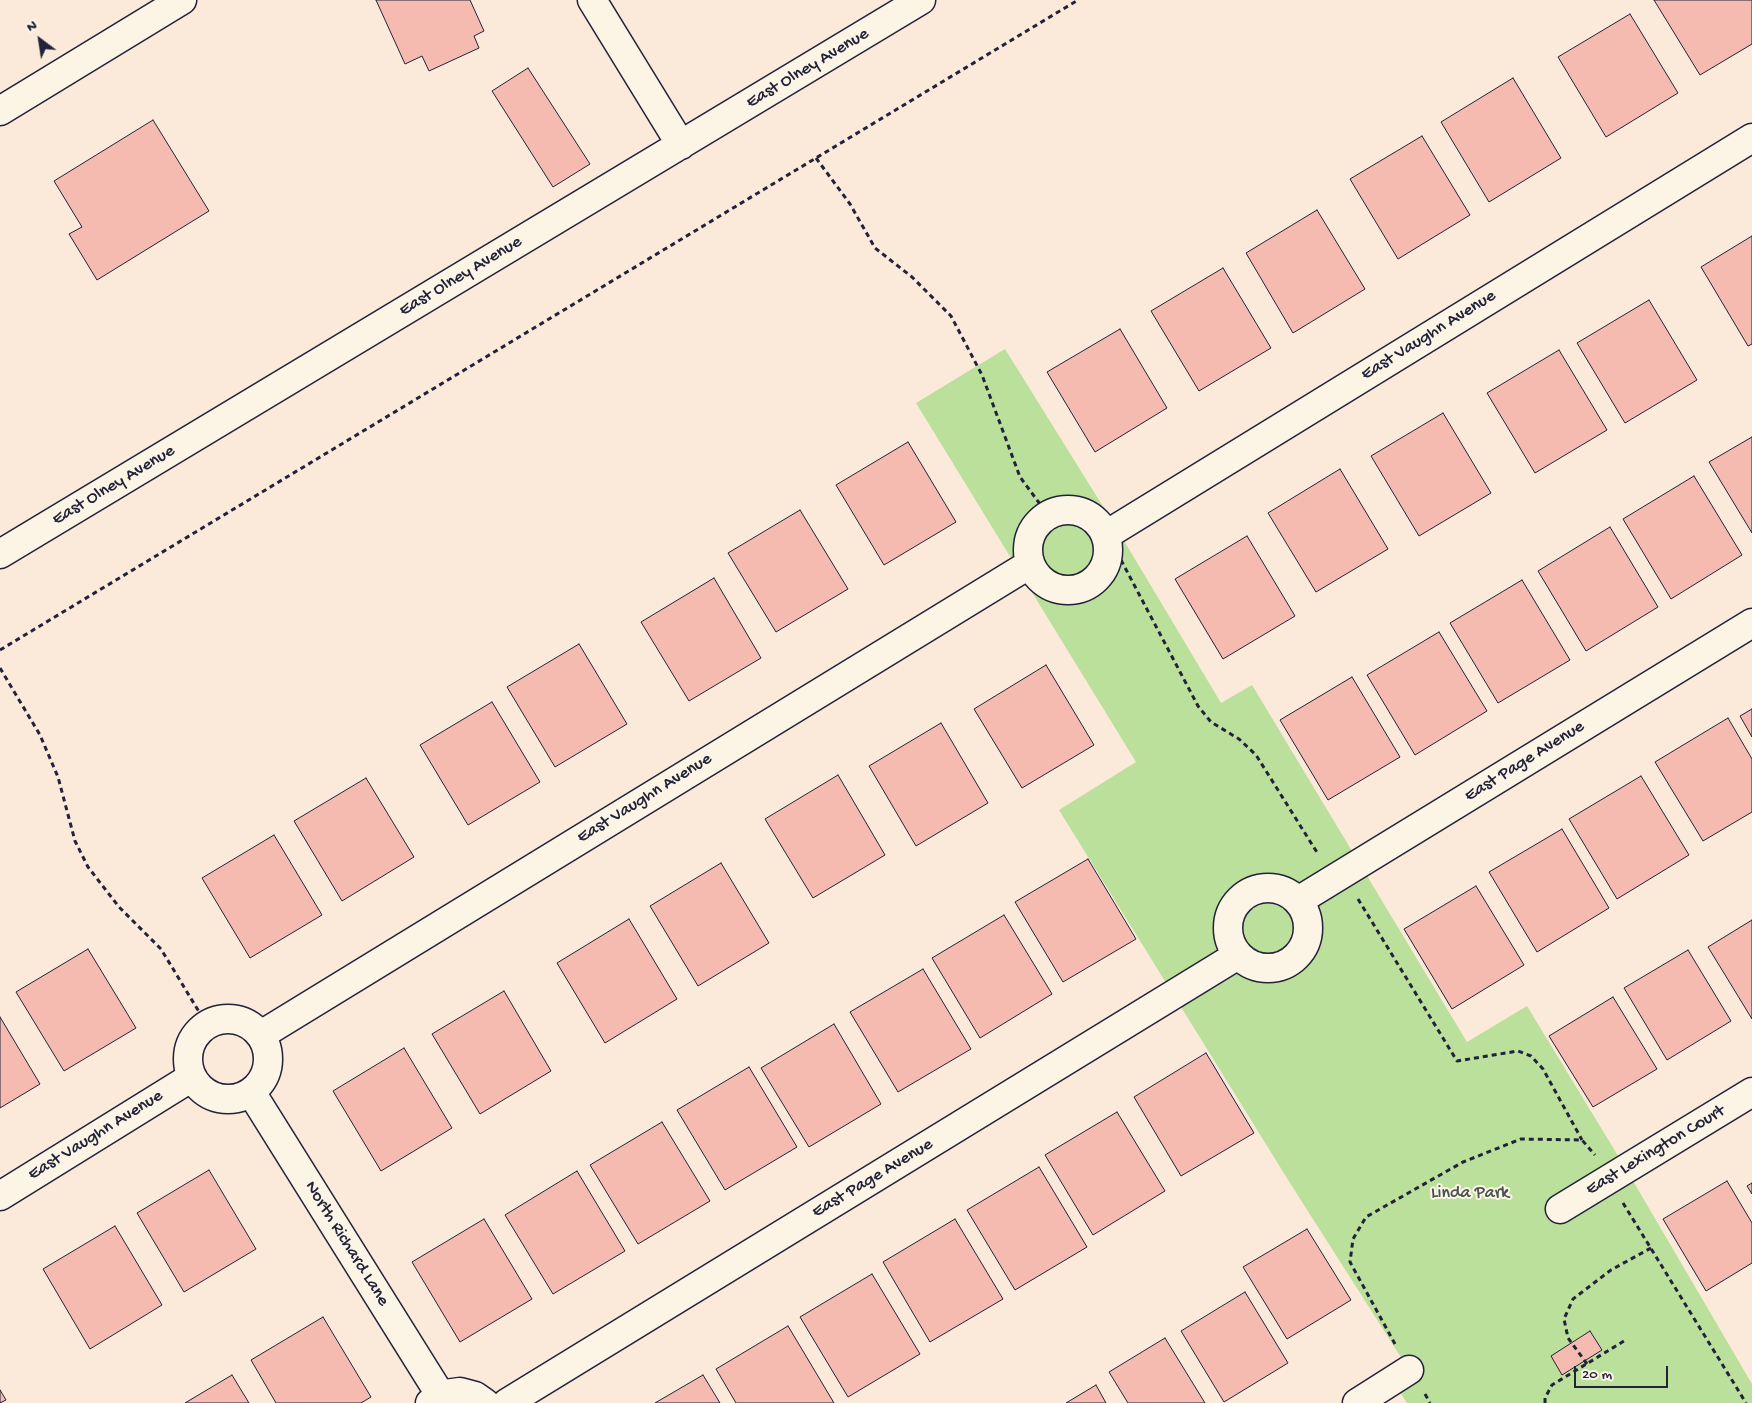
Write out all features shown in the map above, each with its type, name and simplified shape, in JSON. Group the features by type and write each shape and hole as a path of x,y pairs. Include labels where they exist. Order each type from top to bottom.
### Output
{"street":[{"path":"0,111 182,0"},
{"path":"592,0 681,145"},
{"name":"East Olney Avenue","path":"0,554 921,0"},
{"name":"East Vaughn Avenue","path":"1106,535 1752,138"},
{"path":"1061,510 1081,512 1094,519 1106,535 1109,550 1106,565 1098,578 1085,587 1071,591 1056,589 1038,578 1030,564 1028,545 1038,522 1048,515 1061,510"},
{"name":"East Vaughn Avenue","path":"261,1035 1030,564"},
{"name":"East Page Avenue","path":"1298,901 1752,623"},
{"path":"1270,887 1285,891 1298,901 1305,913 1308,928 1305,943 1294,959 1280,966 1265,968 1250,964 1238,955 1230,942 1227,928 1230,913 1238,900 1250,891 1270,887"},
{"name":"East Page Avenue","path":"507,1403 1238,955"},
{"path":"221,1019 236,1019 250,1024 261,1035 269,1054 268,1069 261,1082 251,1092 236,1098 216,1097 199,1087 192,1077 188,1064 189,1049 196,1035 207,1025 221,1019"},
{"name":"East Vaughn Avenue","path":"0,1196 192,1077"},
{"name":"North Richard Lane","path":"251,1092 435,1400"},
{"name":"East Lexington Court","path":"1560,1209 1752,1092"},
{"path":"1357,1403 1410,1370"},
{"path":"435,1400 450,1393 466,1393 485,1403"}],"path":[{"path":"0,650 1078,0"},
{"path":"816,158 850,204 876,248 912,278 951,316 982,376 1020,477 1048,515"},
{"path":"0,668 40,735 58,777 75,841 88,867 119,907 161,949 207,1025"},
{"path":"1410,1370 1350,1262 1354,1239 1366,1217 1463,1162 1520,1139 1582,1140 1594,1151 1608,1179 1746,1403"},
{"path":"1587,1364 1568,1338 1564,1319 1573,1299 1611,1270 1651,1248"},
{"path":"1545,1403 1545,1398 1552,1385 1624,1341"}],"green space":[{"name":"Linda Park","path":"1005,349 1117,529 1221,703 1252,685 1467,1042 1527,1006 1626,1169 1752,1384 1752,1403 1407,1403 1393,1381 1409,1370 1290,1183 1059,810 1136,762 916,403"}],"building":[{"path":"376,0 470,0 484,31 474,36 479,48 429,71 422,56 405,64"},
{"path":"1654,0 1752,0 1752,44 1700,75"},
{"path":"1630,14 1678,93 1606,137 1558,57"},
{"path":"528,68 590,164 553,187 492,91"},
{"path":"1513,78 1561,158 1489,202 1441,122"},
{"path":"153,120 209,211 97,280 69,234 82,227 54,181"},
{"path":"1422,136 1470,215 1398,259 1350,179"},
{"path":"1317,210 1365,289 1293,333 1246,253"},
{"path":"1752,236 1752,344 1748,346 1701,267"},
{"path":"1223,268 1271,348 1199,391 1151,311"},
{"path":"1649,300 1697,380 1625,423 1577,343"},
{"path":"1120,329 1167,408 1095,452 1047,372"},
{"path":"1559,350 1607,430 1535,473 1487,393"},
{"path":"1443,413 1491,493 1419,536 1371,456"},
{"path":"1752,437 1752,533 1709,462"},
{"path":"908,442 956,522 884,565 836,485"},
{"path":"1340,469 1388,549 1316,592 1268,513"},
{"path":"1694,476 1742,555 1671,599 1623,519"},
{"path":"800,510 848,589 776,632 728,553"},
{"path":"1610,527 1658,607 1586,651 1538,571"},
{"path":"1247,536 1295,616 1223,659 1175,579"},
{"path":"714,578 761,658 689,701 641,622"},
{"path":"1522,580 1570,660 1498,703 1450,623"},
{"path":"1439,632 1487,711 1415,755 1367,675"},
{"path":"579,644 627,724 555,767 507,687"},
{"path":"1046,665 1094,745 1022,788 974,709"},
{"path":"1352,677 1400,757 1328,800 1280,720"},
{"path":"492,702 540,782 468,825 420,745"},
{"path":"1752,709 1752,737 1740,716"},
{"path":"1728,718 1752,759 1752,812 1703,841 1655,762"},
{"path":"941,723 988,803 916,846 869,766"},
{"path":"838,775 885,855 813,898 765,819"},
{"path":"1641,776 1689,855 1617,899 1569,819"},
{"path":"366,778 414,857 342,901 294,821"},
{"path":"1562,829 1609,908 1537,952 1489,872"},
{"path":"274,835 322,915 250,958 202,878"},
{"path":"1088,859 1136,939 1063,982 1015,902"},
{"path":"721,863 769,943 698,986 650,906"},
{"path":"1476,886 1524,965 1452,1009 1404,929"},
{"path":"1004,915 1052,994 980,1038 932,958"},
{"path":"629,919 677,999 605,1043 557,963"},
{"path":"1752,920 1752,1019 1708,947"},
{"path":"88,949 136,1028 64,1071 16,992"},
{"path":"1688,950 1731,1021 1667,1060 1624,988"},
{"path":"923,969 971,1049 898,1092 850,1012"},
{"path":"504,991 551,1071 480,1114 432,1034"},
{"path":"1613,997 1657,1069 1593,1107 1549,1036"},
{"path":"0,1017 40,1084 0,1108"},
{"path":"834,1024 881,1104 809,1147 761,1068"},
{"path":"404,1048 452,1128 381,1171 333,1091"},
{"path":"1206,1053 1254,1133 1181,1176 1134,1097"},
{"path":"749,1067 797,1147 725,1190 677,1110"},
{"path":"1117,1112 1165,1191 1093,1235 1045,1155"},
{"path":"662,1122 710,1201 638,1244 590,1165"},
{"path":"1039,1167 1087,1247 1015,1290 967,1210"},
{"path":"209,1170 256,1249 184,1292 137,1213"},
{"path":"577,1171 625,1251 553,1294 505,1215"},
{"path":"1727,1181 1752,1223 1752,1263 1706,1291 1663,1219"},
{"path":"1752,1183 1752,1194 1747,1186"},
{"path":"484,1219 532,1299 460,1342 412,1262"},
{"path":"955,1219 1003,1299 930,1342 883,1262"},
{"path":"115,1226 162,1305 90,1349 43,1269"},
{"path":"1307,1229 1351,1300 1287,1339 1243,1267"},
{"path":"872,1274 920,1354 848,1397 800,1317"},
{"path":"1245,1292 1288,1363 1224,1402 1181,1331"},
{"path":"323,1317 371,1397 361,1403 276,1403 251,1360"},
{"path":"788,1326 834,1403 736,1403 716,1369"},
{"path":"1590,1331 1602,1350 1562,1375 1551,1356"},
{"path":"1165,1338 1205,1403 1128,1403 1109,1372"},
{"path":"232,1375 249,1403 185,1403"},
{"path":"703,1375 720,1403 655,1403"},
{"path":"1096,1385 1106,1403 1066,1403"},
{"path":"0,1390 6,1400 0,1403"}]}
